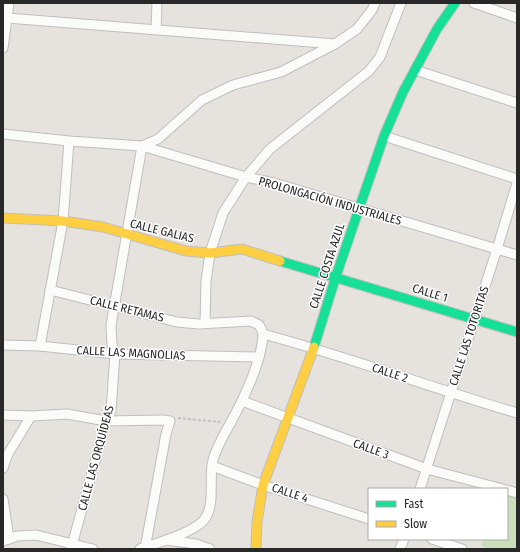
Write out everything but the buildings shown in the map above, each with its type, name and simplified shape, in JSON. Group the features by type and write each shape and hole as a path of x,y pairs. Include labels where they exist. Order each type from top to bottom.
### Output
{"street":[{"path":"3,48 9,3"},
{"path":"156,30 157,3"},
{"path":"142,146 158,139 202,100 233,85 281,72 335,44 357,29 372,10 375,3"},
{"path":"204,323 206,281 210,253 223,213 246,177 270,150 369,71 380,57 401,3"},
{"name":"CALLE COSTA AZUL","path":"256,549 257,522 264,485 287,418 314,348 358,209 384,136 403,92 437,30 455,3"},
{"path":"474,3 517,18"},
{"path":"7,18 335,44"},
{"path":"415,70 517,103"},
{"name":"PROLONGACIÓN INDUSTRIALES","path":"3,134 69,141 142,146 246,177 274,183 517,256"},
{"path":"384,136 517,179"},
{"path":"40,346 63,221 69,141"},
{"name":"CALLE LAS ORQUÍDEAS","path":"72,546 106,421 111,411 116,354 112,344 111,325 116,306 142,146"},
{"name":"CALLE LAS TOTORITAS","path":"420,488 517,183"},
{"name":"CALLE GALIAS","path":"3,218 63,221 102,226 127,235 186,251 210,253 242,249 336,276"},
{"name":"CALLE 1","path":"336,276 517,332"},
{"name":"CALLE RETAMAS","path":"50,290 177,322 251,322 259,325 263,334"},
{"path":"143,548 190,530 202,523 207,516 210,501 213,460 242,401 259,357 263,334"},
{"name":"CALLE 2","path":"263,334 314,348 451,393 517,412"},
{"name":"CALLE LAS MAGNOLIAS","path":"3,345 40,346 116,354 259,357"},
{"name":"CALLE 3","path":"242,401 427,468 499,488"},
{"path":"5,416 66,414 106,421 170,421 166,434 143,548"},
{"path":"3,468 8,454 31,416"},
{"name":"CALLE 4","path":"212,466 264,485 368,519"},
{"path":"3,499 6,540 16,536 36,535 72,546 93,549"},
{"path":"165,540 196,544 210,549"},
{"path":"435,540 462,549"}],"path":[{"path":"170,421 180,418 231,423"}],"green space":[{"path":"508,492 517,495 517,549 488,549 481,546 483,540 508,540"}],"traffic: fast":[{"path":"314,347 336,276 384,136 403,92 437,29 455,3"},
{"path":"280,261 517,332"}],"traffic: slow":[{"path":"3,218 63,221 103,227 186,251 210,253 242,249 280,261"},
{"path":"256,549 257,522 263,485 314,347"}]}
